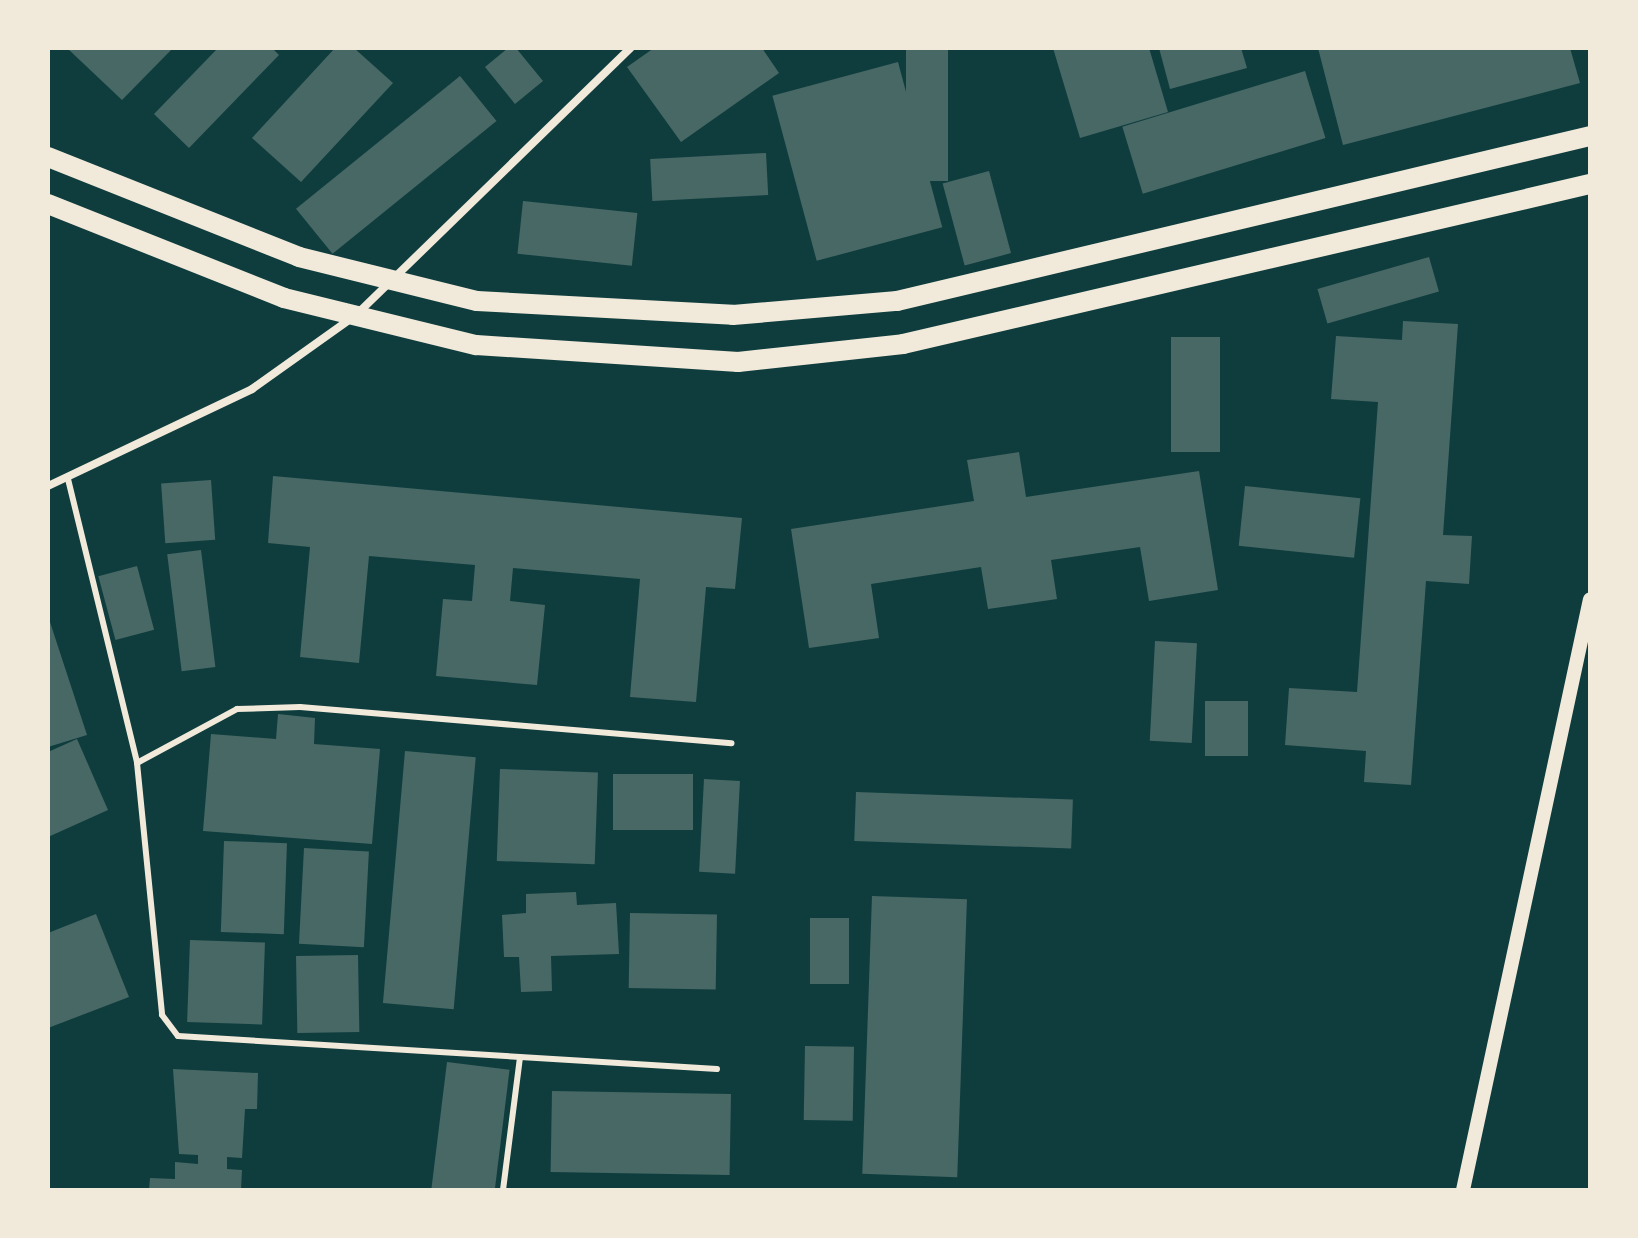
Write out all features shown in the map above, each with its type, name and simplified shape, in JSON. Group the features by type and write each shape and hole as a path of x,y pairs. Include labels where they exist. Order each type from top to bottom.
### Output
{"main road":[{"path":"48,157 299,257 477,301 733,315 897,301 1590,136"},
{"path":"48,204 284,298 476,345 738,362 903,344 1590,184"}],"street":[{"path":"48,486 252,389 356,315 388,279 631,48"},
{"path":"1463,1190 1590,599"}],"lane":[{"path":"68,479 137,763 162,1015 178,1036 717,1069"},
{"path":"137,763 237,709 252,708 731,743"},
{"path":"503,1190 520,1057"}],"building":[{"path":"67,48 173,48 122,100"},
{"path":"218,48 272,48 279,55 189,148 154,114"},
{"path":"335,48 354,48 393,83 301,182 252,138"},
{"path":"508,48 516,48 543,81 515,104 485,67"},
{"path":"654,48 762,48 779,73 681,142 627,67"},
{"path":"906,48 948,48 948,181 906,181"},
{"path":"1053,48 1149,48 1168,112 1080,138"},
{"path":"1159,48 1241,48 1247,68 1170,89"},
{"path":"1318,48 1570,48 1580,83 1343,145"},
{"path":"898,62 942,227 817,261 772,96"},
{"path":"1305,71 1325,138 1143,194 1122,127"},
{"path":"460,76 497,121 333,254 296,209"},
{"path":"766,153 768,195 652,201 650,159"},
{"path":"989,171 1011,253 965,266 943,183"},
{"path":"523,201 637,213 632,266 517,254"},
{"path":"1429,257 1439,292 1327,324 1317,289"},
{"path":"1403,321 1458,324 1443,535 1472,536 1469,584 1426,581 1411,785 1364,782 1366,751 1285,745 1289,688 1357,692 1378,402 1331,399 1336,336 1402,340"},
{"path":"1171,337 1220,337 1220,452 1171,452"},
{"path":"1019,452 1026,497 1199,471 1218,590 1149,601 1140,547 1051,560 1057,599 988,609 981,567 871,584 879,638 809,648 791,529 974,501 967,460"},
{"path":"273,476 742,518 735,589 706,587 696,702 630,697 640,579 513,568 510,601 545,605 537,685 436,676 443,599 472,601 475,565 369,556 359,663 300,657 310,547 268,543"},
{"path":"211,480 215,540 165,543 161,483"},
{"path":"1245,486 1360,498 1354,558 1239,546"},
{"path":"201,550 215,667 182,671 167,554"},
{"path":"137,566 154,630 115,640 98,576"},
{"path":"48,616 87,735 48,747"},
{"path":"1155,641 1197,643 1192,743 1150,741"},
{"path":"1205,701 1248,701 1248,756 1205,756"},
{"path":"278,714 315,718 314,744 380,749 372,844 203,831 211,734 276,739"},
{"path":"77,739 108,810 48,837 48,752"},
{"path":"405,751 476,757 454,1009 383,1003"},
{"path":"500,769 598,772 595,864 497,861"},
{"path":"613,774 693,774 693,830 613,830"},
{"path":"704,779 740,781 735,874 699,872"},
{"path":"856,792 1073,800 1071,849 854,841"},
{"path":"224,841 287,843 284,934 221,932"},
{"path":"304,848 369,851 364,947 299,944"},
{"path":"576,892 577,905 616,903 619,954 551,956 552,991 521,992 519,957 504,957 502,915 526,913 526,894"},
{"path":"872,896 967,899 957,1177 862,1174"},
{"path":"630,913 717,915 716,990 629,988"},
{"path":"96,914 129,997 48,1028 48,933"},
{"path":"810,918 849,918 849,984 810,984"},
{"path":"190,940 265,943 262,1025 187,1022"},
{"path":"358,955 359,1032 297,1033 296,956"},
{"path":"805,1046 854,1047 853,1121 804,1120"},
{"path":"447,1062 510,1070 495,1190 431,1190"},
{"path":"173,1069 258,1073 257,1109 245,1109 242,1158 227,1157 227,1169 242,1170 241,1190 149,1190 150,1178 175,1179 175,1162 198,1164 198,1155 179,1154"},
{"path":"552,1091 731,1094 730,1175 551,1172"}]}
